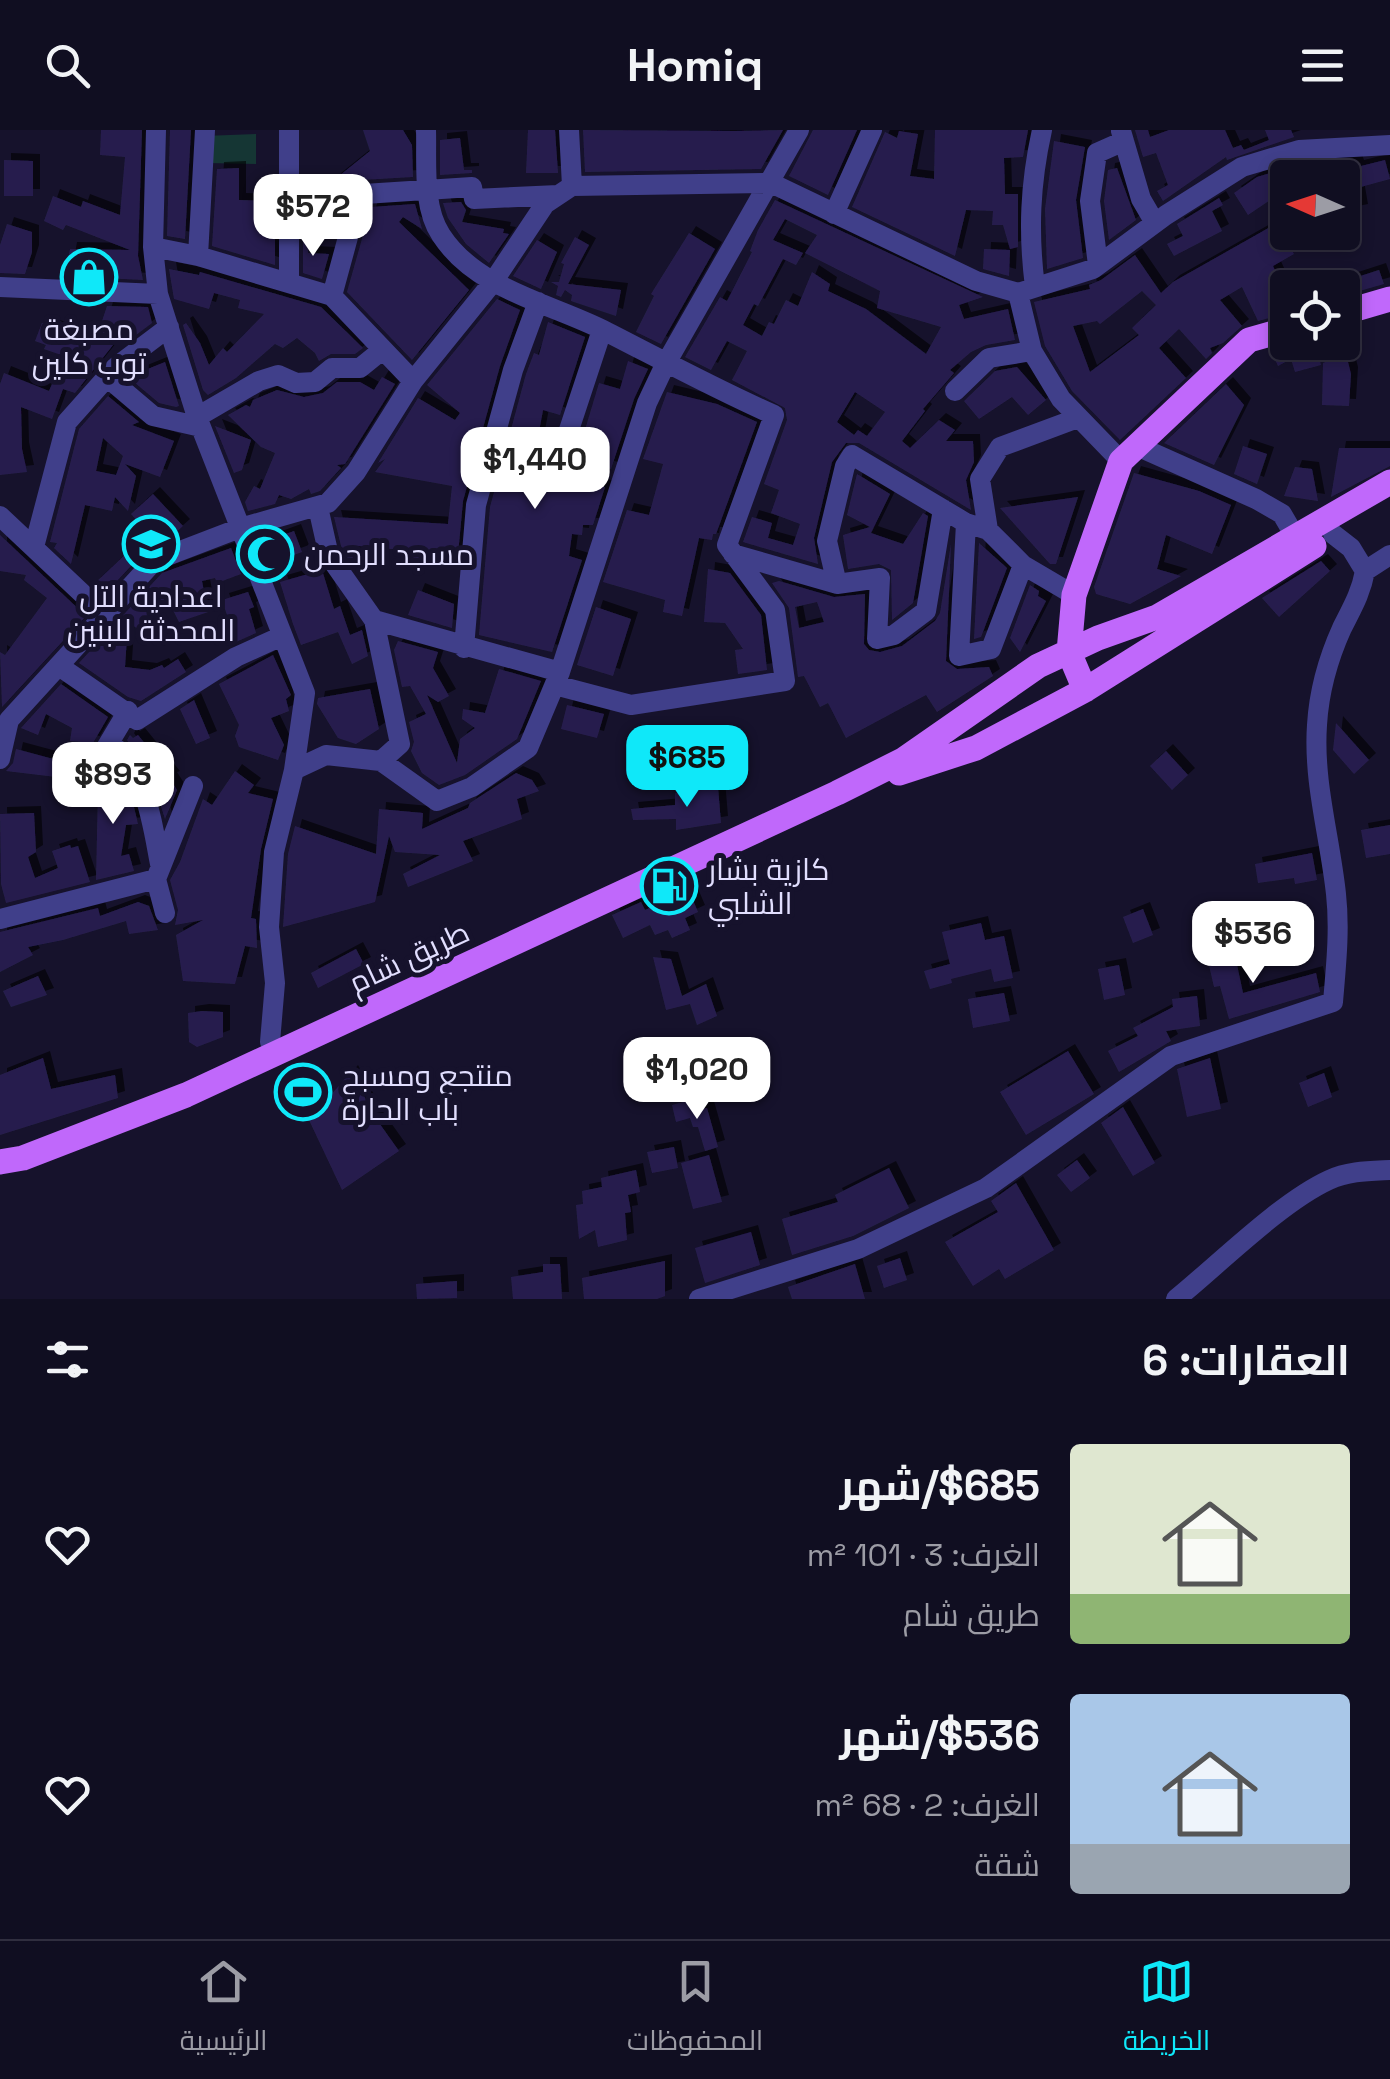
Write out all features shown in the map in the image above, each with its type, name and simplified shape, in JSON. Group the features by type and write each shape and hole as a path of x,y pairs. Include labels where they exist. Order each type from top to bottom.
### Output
{"main road":[{"path":"1360,308 1390,299"},
{"path":"1085,690 1069,652 1073,601 1129,454 1248,340 1270,334"},
{"path":"837,793 903,760 1038,666 1098,638 1157,617 1390,482"},
{"path":"837,793 976,748 1085,690 1390,501"},
{"path":"1073,601 1098,638 1112,673"},
{"name":"طريق شام","path":"0,1162 23,1158 186,1096 837,793"}],"street":[{"path":"156,130 152,247 158,294 199,422 305,694 294,770 274,852 269,927 275,983 270,1042"},
{"path":"198,256 205,130"},
{"path":"289,130 289,282"},
{"path":"374,620 631,705 785,682 775,610 727,546 774,415 665,365 602,330 492,282 456,254 438,232 428,190 426,130"},
{"path":"565,190 569,130"},
{"path":"300,723 338,754 381,761 438,801 472,787 528,748 558,679 647,403 799,130"},
{"path":"834,214 872,130"},
{"path":"1042,130 1031,180 1026,290 1032,351 1061,399 1078,418 1129,454 1256,499 1282,514 1296,538"},
{"path":"1098,265 1090,201 1097,154 1123,136 1141,199 1155,223"},
{"path":"332,296 357,204 364,194 472,188 474,200 565,190 771,183 976,281 1026,290 1098,265 1242,167 1299,150 1390,145"},
{"path":"0,760 9,720 154,562 240,528 328,504 356,472 413,381 492,282 545,204 565,190"},
{"path":"152,247 198,256 332,296 413,381"},
{"path":"0,287 158,294"},
{"path":"464,648 476,505 513,370 538,302"},
{"path":"34,546 67,422 107,376 169,327"},
{"path":"559,473 566,438 602,330"},
{"path":"107,376 154,416 199,422 259,381 278,374 296,383 315,382 332,368 360,368 381,351"},
{"path":"955,392 989,358 1032,351"},
{"path":"988,530 980,479 1000,447 1078,418"},
{"path":"837,584 826,541 852,455 966,522 988,530 1023,566 1073,601"},
{"path":"294,770 326,755 381,761 400,744 374,620 329,556 318,508"},
{"path":"734,554 837,584 880,578 877,639 894,635 926,611 943,509"},
{"path":"0,516 104,614"},
{"path":"966,522 959,656 991,649 1023,566"},
{"path":"1334,534 1351,548 1366,571"},
{"path":"699,1299 858,1249 986,1188 1171,1056 1333,1002 1338,943 1336,894 1316,768 1316,725 1322,680 1361,593 1366,571 1390,555"},
{"path":"59,666 137,720 236,657 282,636"},
{"path":"85,783 128,711"},
{"path":"112,742 131,764 148,797 165,913"},
{"path":"158,872 193,786"},
{"path":"0,917 158,872"},
{"path":"1176,1299 1303,1195 1332,1178 1390,1170"}],"green space":[{"path":"256,134 256,164 207,163 204,136"}],"building":[{"path":"101,130 142,130 138,256 143,280 65,276 70,249 130,250 66,225 63,230 44,221 53,196 81,207 83,201 120,215 125,157 100,155"},
{"path":"170,130 191,130 185,239 167,236"},
{"path":"363,130 403,130 412,145 413,177 362,180 345,197 334,180 370,151"},
{"path":"528,130 555,130 558,173 526,173"},
{"path":"583,130 783,130 761,169 585,172"},
{"path":"813,130 857,130 828,195 789,176"},
{"path":"935,130 1028,130 1023,157 1004,158 1005,194 1018,194 1018,247 1010,249 1003,225 992,225 993,211 966,210 955,256 852,207 885,132 897,138 899,131 918,134 910,176 934,179"},
{"path":"1135,130 1148,130 1150,137 1169,130 1225,130 1233,148 1241,145 1244,150 1269,140 1265,130 1291,130 1294,137 1227,160 1226,157 1163,201 1157,191 1168,185 1156,153 1143,157"},
{"path":"460,138 464,170 472,173 440,175 440,140"},
{"path":"1054,141 1085,147 1076,200 1083,258 1047,269 1045,209"},
{"path":"4,160 33,161 33,196 4,196"},
{"path":"1385,160 1390,179 1360,187 1360,166"},
{"path":"239,168 239,200 275,201 275,265 212,246 217,169"},
{"path":"1117,168 1136,220 1109,240 1104,201 1108,170"},
{"path":"1270,173 1270,200 1248,215 1234,193"},
{"path":"1219,198 1223,205 1212,211 1222,231 1174,256 1167,244 1183,236 1177,224"},
{"path":"775,200 983,297 959,305 964,319 1008,309 1015,340 986,345 950,370 954,373 902,441 910,448 939,420 955,430 946,441 973,441 974,462 966,480 971,510 859,443 846,443 832,462 814,538 818,564 743,542 752,517 772,523 768,538 793,545 800,524 771,513 779,490 764,484 787,420 785,408 732,380 747,351 727,341 711,370 685,357 720,297 727,301 752,252 758,230","holes":["785,219 817,235 805,253 880,291 877,308 941,327 926,354 866,309 828,291 830,284 812,272 798,306 786,300 774,324 769,322 762,336 743,325 783,259 796,265 803,253 773,240","855,392 885,412 867,436 858,430 854,435 837,422"]},
{"path":"461,202 466,210 462,222 504,229 503,233 509,234 489,263 466,244 448,218 443,203"},
{"path":"415,204 422,229 403,217 399,222 469,290 412,360 347,292 371,207"},
{"path":"7,224 32,232 32,252 25,274 0,273 0,245"},
{"path":"303,226 308,226 308,253 329,254 322,279 303,273"},
{"path":"1270,227 1270,250 1292,250 1294,254 1270,270 1270,318 1258,321 1242,287 1220,300 1242,326 1223,343 1210,348 1212,353 1206,359 1179,329 1159,348 1186,378 1120,440 1072,391 1045,346 1034,302 1090,289 1089,285 1135,255 1161,293 1173,282","holes":["1142,291 1156,305 1132,328 1139,335 1090,372 1073,326 1097,321 1100,324"]},
{"path":"689,233 715,249 661,344 636,332 654,296 651,294"},
{"path":"575,237 589,245 568,284 621,290 616,316 571,301 572,295 565,290 561,297 556,295 558,286 551,282 559,282 564,264 561,263"},
{"path":"537,240 557,252 541,289 513,276"},
{"path":"984,249 1010,250 1009,276 983,269"},
{"path":"169,269 199,275 200,272 321,307 363,348 355,354 331,354 319,361 297,338 283,348 275,344 236,378 208,395 203,390 183,325 186,323 200,343 209,365 264,314 238,308 240,300 214,293 209,309 174,299"},
{"path":"1379,270 1384,284 1360,291 1360,276"},
{"path":"497,299 520,310 500,366 463,501 457,565 413,560 414,551 358,546 357,563 349,561 342,550 334,517 448,524 452,486 375,472 418,398 455,420 460,413 427,385"},
{"path":"107,306 148,307 152,323 124,344 117,340 75,393 63,389 52,419 21,407 27,472 0,475 0,384 4,373 49,391 64,356 35,341 42,323 78,336 85,327 97,336"},
{"path":"548,322 585,337 560,415 543,410 538,437 552,439 546,478 557,487 570,481 605,487 593,525 583,525 582,535 572,534 569,556 582,560 552,652 479,635 490,507 526,374 534,353 539,355"},
{"path":"1291,360 1320,360 1321,365 1295,372"},
{"path":"1348,360 1351,374 1349,406 1322,405 1323,363"},
{"path":"628,361 648,369 611,469 576,460 599,383 620,389"},
{"path":"165,362 179,406 176,407 159,403 128,377"},
{"path":"1017,367 1046,400 1028,415 1012,397 979,419 964,401 995,371"},
{"path":"382,377 395,384 345,464 337,465 341,468 320,491 311,494 309,489 291,499 279,495 275,504 248,511 245,502 254,486 260,489 275,453 261,447 228,415 277,390 304,397 323,393 337,382 360,382 374,390"},
{"path":"1226,384 1244,405 1214,465 1164,443"},
{"path":"667,392 717,404 757,422 716,534 712,540 699,538 682,616 663,612 665,600 603,582 627,510 649,515 663,464 643,459"},
{"path":"108,396 139,422 132,425 174,441 160,477 125,464 136,476 128,511 115,497 112,511 85,505 71,564 54,548 57,543 50,542 79,429","holes":["103,438 123,456 116,475 96,471"]},
{"path":"215,426 251,440 242,470 234,473"},
{"path":"1243,446 1267,454 1257,484 1234,474"},
{"path":"1339,448 1390,448 1390,466 1331,497"},
{"path":"1295,467 1312,469 1318,501 1284,496"},
{"path":"1134,473 1199,491 1231,505 1212,554 1166,535 1157,569 1181,576 1130,604 1096,594 1094,587"},
{"path":"857,474 890,494 871,533 903,544 923,513 928,516 913,603 892,620 891,570 879,564 848,569 843,535 870,527 847,515"},
{"path":"153,494 183,526 165,542 144,552 104,595 93,585 148,533 131,514"},
{"path":"1078,497 1056,564 1050,564 1000,508"},
{"path":"294,531 302,552 269,564 261,543"},
{"path":"0,535 86,616 2,707 0,652 5,655 47,598 24,580 26,575 0,571"},
{"path":"979,543 1007,568 981,637 974,639"},
{"path":"951,544 946,661 957,669 989,667 993,676 937,712 926,695 846,738 828,703 820,707 804,676 798,677 789,608 772,583 779,581 834,597 865,594 864,644 869,650 880,652 902,646 940,613","holes":["817,602 824,622 799,628 795,607"]},
{"path":"231,548 241,574 217,583 215,578 202,581 208,612 179,622 169,602 145,634 128,622 125,667 164,668 178,659 186,672 141,701 128,697 79,663 162,573"},
{"path":"1321,561 1330,571 1279,617 1262,598"},
{"path":"708,569 730,573 761,615 767,670 738,674 735,650 743,649 725,623 704,622"},
{"path":"322,570 334,609 340,606 350,635 362,630 368,656 352,664 338,632 301,645 293,624 280,582"},
{"path":"1030,585 1046,601 1020,652 1010,638"},
{"path":"418,590 454,604 452,628 408,615"},
{"path":"248,592 254,607 249,609 256,633 236,642 222,600"},
{"path":"596,607 631,619 613,676 577,665"},
{"path":"398,641 438,652 433,668 449,696 438,702 427,695 457,763 460,739 475,728 462,719 463,709 485,713 499,669 541,681 517,739 465,775 439,785 422,773 411,751 414,742 409,722 426,714 410,686 402,687 394,650"},
{"path":"273,655 291,695 286,699 289,711 271,718 284,745 278,760 239,747 235,736 239,725 219,684"},
{"path":"61,684 108,717 93,743 70,741 72,728 46,714 38,735 21,728"},
{"path":"370,689 379,729 356,744 338,738 317,704 318,698"},
{"path":"194,700 210,738 196,744 180,709"},
{"path":"567,705 604,714 597,738 561,729"},
{"path":"1336,723 1369,760 1354,774 1333,750"},
{"path":"130,735 138,735 173,778 170,779 177,790 165,819 152,779 127,740"},
{"path":"16,749 57,760 56,777 6,771 13,763"},
{"path":"1166,751 1188,775 1172,790 1150,766"},
{"path":"235,771 254,785 248,793 273,799 251,918 256,919 257,948 245,946 235,984 183,981 176,935 203,920 175,925 178,910 170,880 203,799 212,805"},
{"path":"118,773 127,789 128,807 134,807 138,824 126,825 121,856 129,854 134,871 96,880 98,788 107,774"},
{"path":"516,773 532,780 539,791 517,799 522,819 463,841 473,861 408,887 403,874 440,855 395,852 389,836 375,902 283,927 288,854 295,826 376,854 379,809 423,813 422,829 468,808"},
{"path":"718,787 721,823 676,830 676,819 633,820 631,809 675,805 675,793"},
{"path":"34,813 36,852 28,857 35,878 58,868 52,851 70,845 78,846 90,882 6,903 1,884 0,814"},
{"path":"1390,825 1390,854 1366,858 1361,830"},
{"path":"1312,853 1317,880 1295,884 1294,878 1258,883 1255,864"},
{"path":"686,884 698,912 685,918 690,930 672,938 668,930 655,935 650,925 623,938 612,915 641,902 645,910 675,897 672,890"},
{"path":"138,902 149,906 158,930 129,934 126,921 28,947 33,955 0,972 0,932 98,908 100,916"},
{"path":"1143,909 1153,935 1133,943 1123,917"},
{"path":"981,923 985,940 1004,936 1013,978 994,982 991,969 930,989 924,971 950,964 942,932"},
{"path":"1233,946 1243,993 1316,973 1320,992 1229,1019 1220,986 1214,987 1206,952"},
{"path":"356,949 364,964 318,988 311,973"},
{"path":"653,957 671,959 682,996 706,984 717,1016 697,1025 690,1004 666,1010"},
{"path":"1119,965 1125,995 1104,1000 1098,969"},
{"path":"38,976 47,995 11,1007 3,991"},
{"path":"1004,993 1010,1021 973,1028 968,999"},
{"path":"1197,996 1200,1026 1166,1031 1171,1041 1119,1072 1108,1051 1138,1036 1133,1028 1173,1007 1172,999"},
{"path":"223,1012 223,1037 197,1047 189,1042 188,1013"},
{"path":"1068,1051 1094,1094 1026,1135 1000,1092"},
{"path":"43,1058 51,1089 115,1075 118,1098 0,1135 0,1075"},
{"path":"1210,1058 1221,1109 1187,1117 1177,1069"},
{"path":"351,1072 399,1151 342,1190 309,1120"},
{"path":"1324,1073 1332,1097 1308,1107 1299,1083"},
{"path":"694,1099 697,1110 707,1108 718,1147 705,1151 698,1127 693,1127 690,1118 676,1122 672,1105"},
{"path":"1123,1107 1155,1163 1133,1176 1101,1123"},
{"path":"674,1147 678,1168 652,1173 647,1152"},
{"path":"709,1155 722,1202 693,1209 681,1163"},
{"path":"1077,1160 1090,1178 1071,1192 1057,1175"},
{"path":"889,1168 909,1208 853,1236 792,1255 782,1219 838,1202 835,1195"},
{"path":"636,1170 640,1192 628,1195 631,1212 625,1213 627,1240 598,1247 595,1230 579,1239 576,1205 583,1204 582,1191 602,1187 601,1178"},
{"path":"1016,1183 1054,1250 1005,1279 999,1269 973,1286 945,1242 998,1212 991,1201"},
{"path":"751,1232 760,1265 705,1283 695,1248"},
{"path":"900,1258 907,1280 884,1288 877,1266"},
{"path":"665,1261 665,1296 584,1299 582,1278"},
{"path":"543,1264 560,1264 562,1299 513,1299 511,1277 543,1272"},
{"path":"855,1264 865,1299 792,1299 788,1287"},
{"path":"457,1281 457,1298 417,1299 416,1284"}],"place":[{"name":"مصبغة توب كلين","path":"89,277"},
{"name":"اعدادية التل المحدثة للبنين","path":"151,544"},
{"name":"مسجد الرحمن","path":"265,554"},
{"name":"كازية بشار الشلبي","path":"669,886"},
{"name":"منتجع ومسبح باب الحارة","path":"303,1092"}]}
